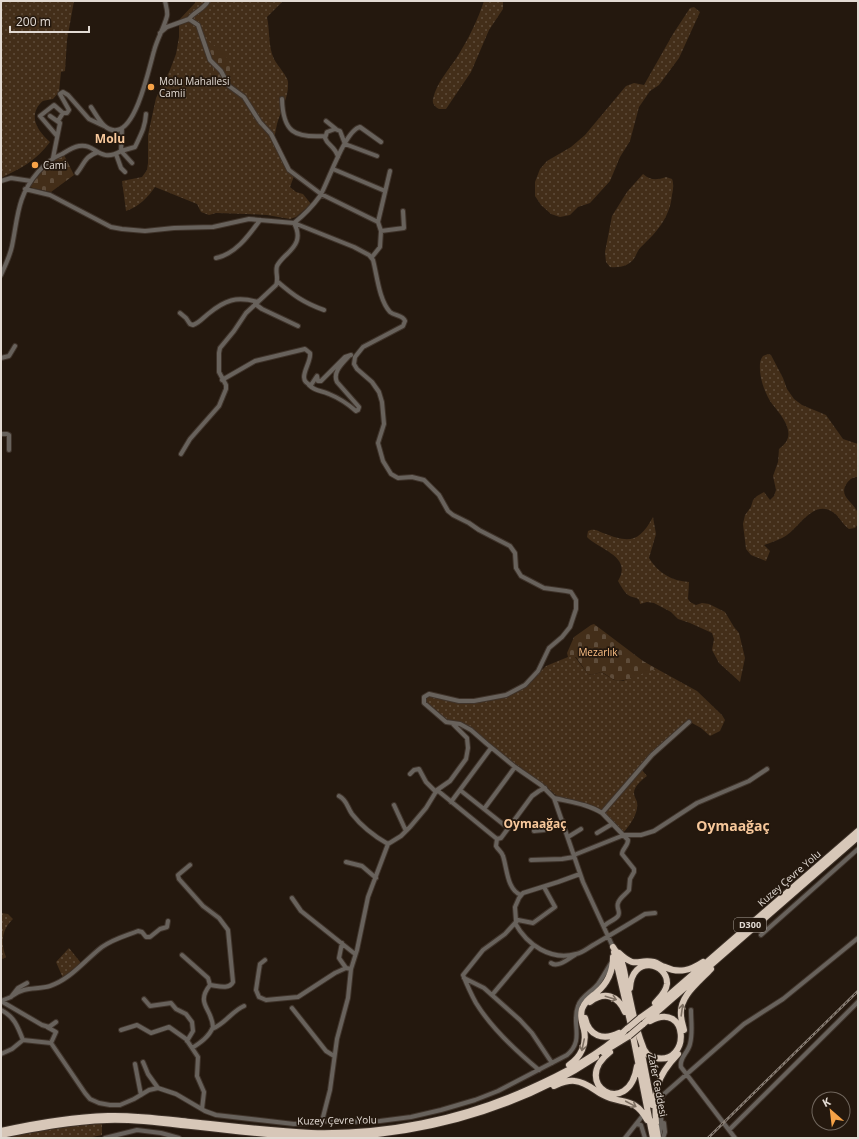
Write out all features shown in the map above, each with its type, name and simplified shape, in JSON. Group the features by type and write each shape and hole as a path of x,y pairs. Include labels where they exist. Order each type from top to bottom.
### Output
{"highway":[{"name":"Kuzey Çevre Yolu","path":"642,1025 858,831"},
{"name":"Kuzey Çevre Yolu","path":"640,1018 726,949 858,837"},
{"path":"613,948 624,958 634,963 654,962 669,969 679,971 693,968 726,949"},
{"path":"518,1094 566,1067 579,1056 583,1049 584,1041 581,1018 582,1011 587,1001 608,979 613,960 613,948"},
{"path":"613,948 621,960 630,999"},
{"path":"613,948 634,1037 646,1052 657,1058 671,1056 677,1050 682,1036 680,1028 675,1021 668,1017 659,1017 642,1025"},
{"path":"656,1123 655,1096 659,1078 666,1067 679,1053 685,1042 681,1016 682,1004 688,994 726,949"},
{"path":"634,1037 630,999 630,979 636,970 640,967 648,965 655,967 662,973 666,981 665,990 656,1002 640,1018"},
{"path":"628,1028 612,1036 600,1036 588,1028 585,1019 585,1011 590,1002 598,997 612,997 621,1004 630,1021"},
{"name":"D300","path":"628,1028 640,1018"},
{"name":"D300","path":"634,1037 642,1025"},
{"name":"Kuzey Çevre Yolu","path":"1,1131 57,1120 109,1116 152,1118 316,1133 350,1132 402,1127 435,1121 488,1106 518,1094 547,1081 581,1062 618,1037 628,1028"},
{"name":"Kuzey Çevre Yolu","path":"1,1136 57,1124 108,1120 152,1122 289,1136 349,1137 387,1134 464,1118 519,1099 559,1079 634,1037"},
{"path":"634,1037 604,1056 598,1064 596,1077 598,1084 603,1090 610,1094 621,1092 630,1084 636,1071 637,1062"},
{"name":"Zafer Caddesi","path":"634,1037 656,1123 658,1138"},
{"name":"Zafer Caddesi","path":"634,1037 637,1062 653,1138"},
{"path":"490,1110 520,1100 561,1083 573,1081 585,1084 608,1097 630,1102 644,1114 651,1130"}],"street":[{"path":"58,121 63,113 67,113 69,110 61,98 60,94 63,92 68,95 89,120 110,129 117,130 122,128 128,122 141,97 154,51 167,15 166,1"},
{"path":"160,33 171,25 189,19 192,14 203,8 208,1"},
{"path":"189,19 198,25 210,60 221,71 229,86 244,97 260,122 271,134 289,170 321,194 378,222"},
{"path":"282,100 283,111 292,131 305,136 325,136"},
{"path":"57,136 40,116 54,105 63,113"},
{"path":"91,107 104,126"},
{"path":"1,275 12,247 19,208 26,189 31,181 53,158 79,146 88,147 107,156 135,146 142,135 146,114"},
{"path":"50,116 60,123 53,158"},
{"path":"326,121 340,131 345,144 377,156"},
{"path":"294,223 312,208 321,194 350,135 358,127 361,127 381,142"},
{"path":"122,128 121,151 132,163"},
{"path":"325,136 327,132 336,129"},
{"path":"325,136 327,142 334,149 338,158"},
{"path":"77,173 85,159 90,155 99,152"},
{"path":"116,154 124,172"},
{"path":"333,169 385,191"},
{"path":"372,257 380,247 381,231 378,222 390,171"},
{"path":"1,180 11,178 31,181"},
{"path":"26,189 50,195 111,227 145,231 174,228 212,227 243,220 294,223 340,241 372,257 387,308 392,313 403,318 405,321 404,325 345,357 321,381 318,381 317,376 312,385 309,385"},
{"path":"381,231 404,228 403,211"},
{"path":"216,258 225,255 238,246 260,220"},
{"path":"182,454 190,439 219,406 226,389 226,385 222,380 219,370 220,349 246,313 276,286 278,282 278,264 294,247 298,238 298,232 294,223"},
{"path":"278,282 293,295 307,304 324,310"},
{"path":"180,313 190,324 193,325 219,305 229,301 241,299 257,303 262,309 298,326"},
{"path":"1,358 9,356 15,346"},
{"path":"222,380 255,361 305,349 309,351 311,355 304,375 304,380 314,390 328,393 356,411 359,407 335,378 336,373 351,355"},
{"path":"358,351 354,360 355,366 372,382 379,392 382,402 384,424 378,443 383,460 391,474 398,478 412,477 424,480 439,495 448,511 453,515 510,546 515,554 516,568 521,576 544,588 571,592 576,600 576,609 570,627 562,637 549,648 538,671 525,685 506,695 474,701 459,701 431,694 425,696 424,699 425,704 442,719 446,722 460,724 471,730 515,767 545,788 554,798 580,874 613,948"},
{"path":"1,434 7,434 10,436 9,450"},
{"path":"602,813 652,755 689,722"},
{"path":"322,1121 330,1090 338,1032 350,990 349,968 355,954 368,897 388,844 406,831 426,808 436,791 451,780 468,754 467,738 451,723"},
{"path":"451,802 491,748"},
{"path":"484,809 515,767"},
{"path":"410,774 414,770 419,769 426,782 436,791 497,839"},
{"path":"531,860 562,860 624,835 641,835 654,831 697,802 749,781 767,769"},
{"path":"497,839 501,838 532,796 545,788"},
{"path":"460,790 508,828"},
{"path":"339,796 345,800 352,814 368,831 388,844"},
{"path":"554,798 588,807 602,813 628,839 622,854 634,869 634,872 630,879 629,890 621,897 618,903 618,916 604,926"},
{"path":"394,805 406,831"},
{"path":"534,831 544,830 563,821"},
{"path":"597,833 612,824"},
{"path":"568,837 581,829"},
{"path":"497,839 496,845 504,857 509,880 516,892 521,895"},
{"path":"761,935 858,849"},
{"path":"346,862 362,866 376,878"},
{"path":"190,865 178,874 179,880 203,906 219,918 228,930 233,983 229,987 210,985"},
{"path":"578,954 550,954 534,945 527,939 516,922 515,908 521,895 580,874"},
{"path":"516,922 533,923 555,907 544,887"},
{"path":"292,898 301,911 355,954"},
{"path":"551,963 555,965 559,964 645,914 655,913"},
{"path":"1,1001 25,989 53,985 69,976 97,951 116,939 138,931 142,932 146,937 150,937 160,929 167,927 168,921"},
{"path":"516,922 505,934 483,950 463,975 478,1006 502,1036 539,1070"},
{"path":"663,1138 665,1130 660,1102 662,1097 744,1024 783,999 858,938"},
{"path":"342,943 339,958 349,968"},
{"path":"492,995 534,945"},
{"path":"182,955 208,978 210,985"},
{"path":"264,960 259,968 256,990 259,997 266,1000 292,999 301,996 335,973 349,968"},
{"path":"51,1042 86,1095 103,1104 116,1105 130,1101 149,1090 158,1088 181,1096 202,1109 220,1116 289,1124 304,1124 322,1121 380,1121 431,1113 490,1095 567,1055 573,1048 577,1036 576,1018 578,1004 598,984 613,960"},
{"path":"464,978 479,985 524,1024 552,1063"},
{"path":"12,996 18,988 27,983"},
{"path":"210,985 204,992 203,998 213,1024 212,1029"},
{"path":"144,999 151,1006 170,1002 176,1009 186,1014 192,1022 193,1028 193,1033 187,1041"},
{"path":"1,1001 16,1009 28,1018 56,1032 51,1042"},
{"path":"729,1130 858,1002"},
{"path":"192,1048 205,1038 212,1029 244,1006"},
{"path":"292,1008 326,1051 334,1056"},
{"path":"1,1010 13,1018 24,1040"},
{"path":"691,1010 691,1040 689,1048 680,1063 686,1075 734,1138"},
{"path":"47,1027 52,1026 56,1022"},
{"path":"121,1030 138,1025 152,1033 170,1027 187,1041 198,1057 197,1076 204,1092 202,1109"},
{"path":"1,1054 12,1049 24,1040 51,1042"},
{"path":"143,1062 148,1074 158,1088"},
{"path":"135,1064 142,1095"},
{"path":"625,1138 644,1114"},
{"path":"658,1138 662,1120"},
{"path":"636,1124 641,1125 645,1138"},
{"path":"105,1138 137,1130 161,1133 179,1138"}],"green space":[{"path":"1,1 74,1 67,40 65,71 61,72 59,92 53,99 41,102 35,113 38,127 50,142 34,159 1,178"},
{"path":"195,1 283,1 267,17 272,54 275,62 288,82 286,98 277,124 274,139 294,176 290,187 296,192 303,194 311,204 296,217 290,219 267,215 216,213 209,215 201,212 197,204 155,187 143,201 126,211 122,181 142,177 147,170 148,135 156,98 176,54 179,37 179,20 195,3"},
{"path":"484,1 503,1 503,9 489,30 471,72 446,109 439,109 433,102 437,86 466,42"},
{"path":"694,7 700,12 679,58 659,85 650,91 639,107 630,141 620,157 610,181 590,203 578,207 570,215 560,217 551,214 541,205 535,196 535,182 540,169 547,161 571,147 585,135 626,86 634,83 644,85 673,34 690,8"},
{"path":"208,41 225,54 234,72 223,85 219,86 212,65 212,56 207,43"},
{"path":"64,155 74,175 51,192 29,187 50,162"},
{"path":"643,174 651,179 666,177 672,179 673,189 669,210 662,224 640,248 633,260 621,267 610,267 606,262 605,252 612,216 627,192"},
{"path":"768,354 771,355 787,389 794,399 802,405 826,415 843,439 858,444 858,477 849,480 844,491 845,495 857,511 858,524 855,528 849,529 831,511 818,509 807,516 787,535 779,540 764,545 770,551 766,561 751,555 746,549 743,524 745,515 751,507 753,500 757,496 764,492 770,500 774,496 776,490 773,476 778,462 779,449 788,437 787,426 781,415 770,401 761,379 760,362 763,356"},
{"path":"653,517 656,534 649,558 661,572 671,578 689,582 688,599 690,602 696,605 702,603 709,604 725,612 739,633 745,658 740,682 719,663 712,650 714,639 712,633 678,619 671,612 654,603 647,602 640,604 638,599 628,595 618,581 621,572 621,565 618,560 613,554 592,542 587,537 588,531 594,530 620,538 632,538 643,532"},
{"name":"Mezarlık","path":"594,624 643,661 657,669 619,681 601,672 592,675 588,674 576,657 568,657 567,653 574,637"},
{"path":"568,657 575,657 588,674 592,675 601,672 614,680 623,681 643,672 657,669 697,691 722,715 725,720 720,731 710,736 701,728 692,723 661,749 642,770 647,776 634,790 637,810 631,823 623,833 602,811 557,796 470,728 447,721 426,702 427,698 431,695 473,703 511,695 529,683 546,666"},
{"path":"1,913 8,914 13,919 6,927 3,936 3,947 6,957 3,959 1,958"},
{"path":"69,948 81,963 63,978 56,962"},
{"path":"102,1123 102,1135 88,1138 1,1138 62,1126"}],"railway":[{"path":"708,1138 858,991"}],"place":[{"name":"Molu Mahallesi Camii","path":"151,87"},
{"name":"Cami","path":"35,165"}],"district":[{"name":"Molu","path":"110,139"},
{"name":"Oymaağaç","path":"535,824"},
{"name":"Oymaağaç","path":"733,826"}]}
